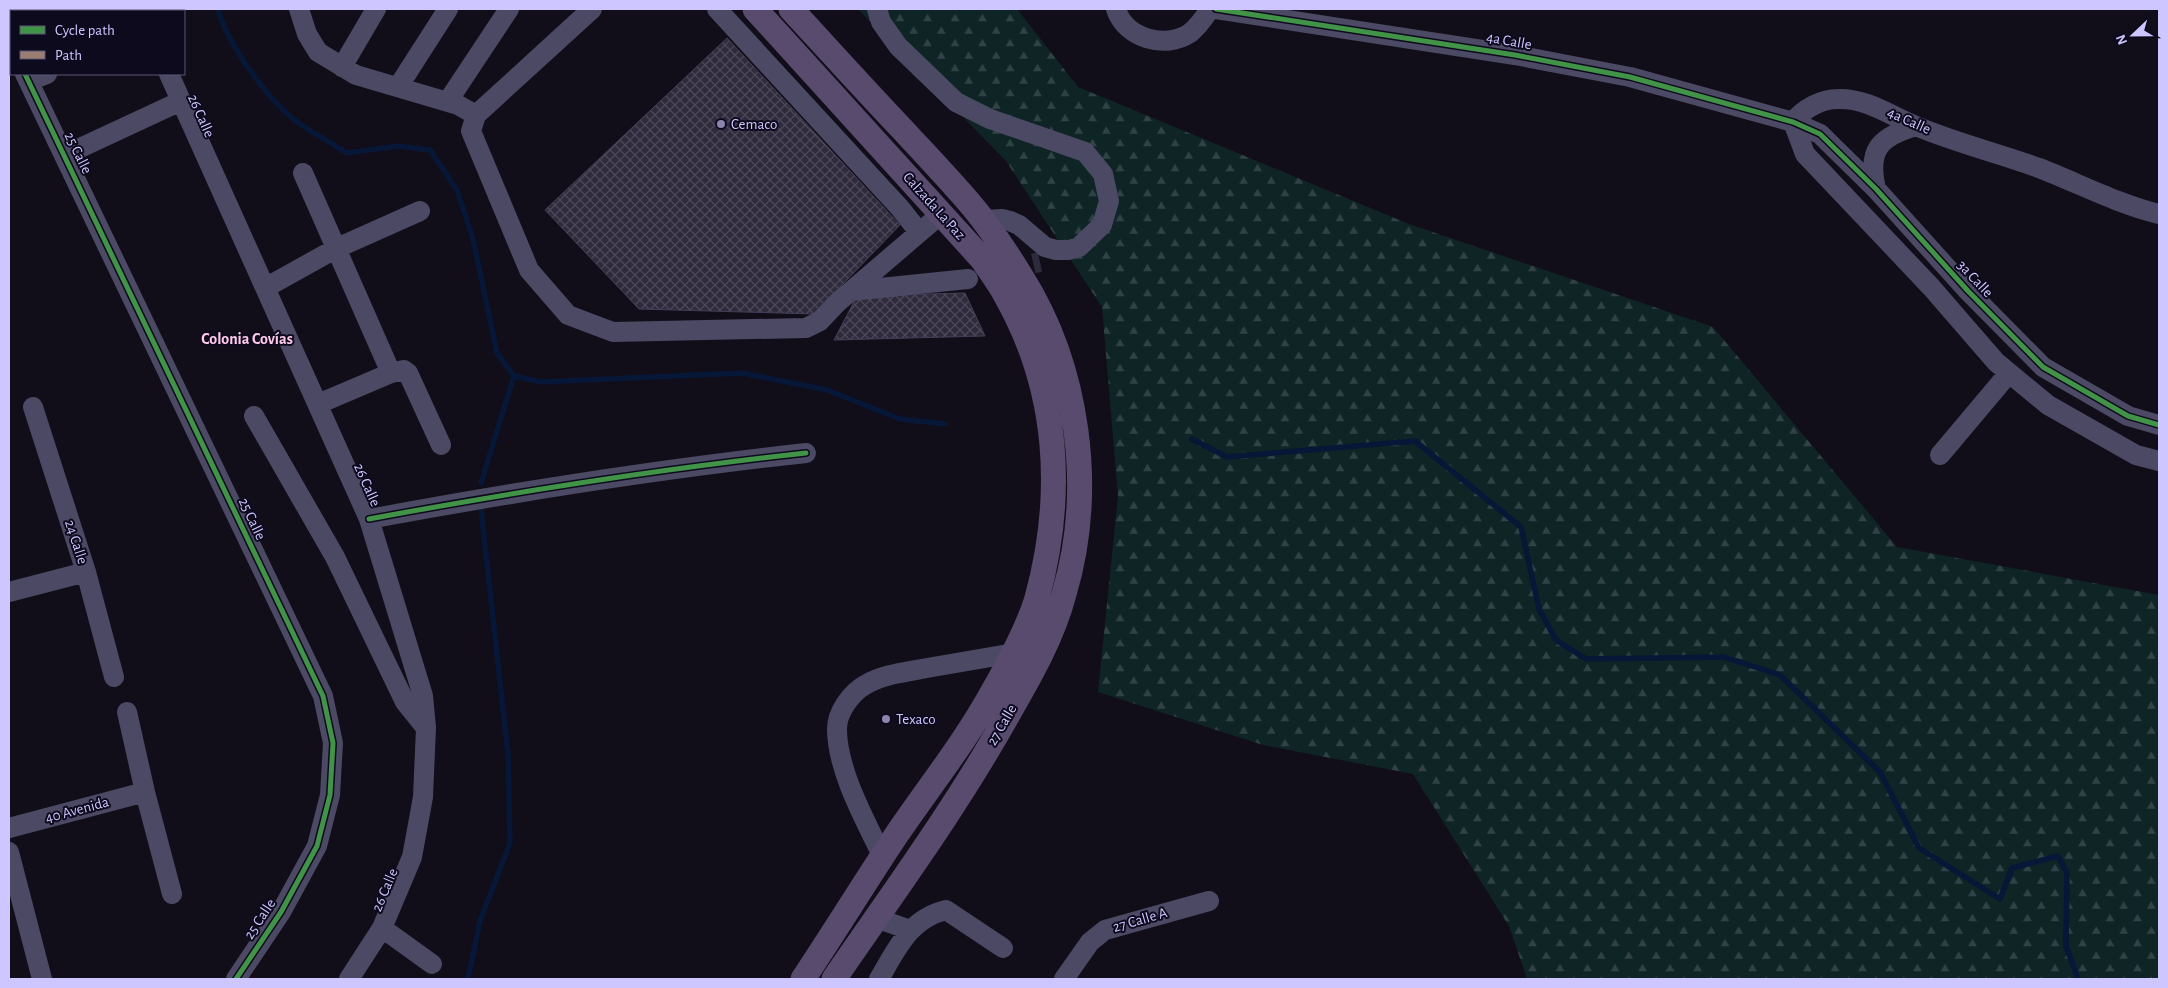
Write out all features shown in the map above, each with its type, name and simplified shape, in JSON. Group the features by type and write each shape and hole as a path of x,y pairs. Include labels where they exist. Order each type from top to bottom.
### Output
{"main road":[{"name":"Calzada La Paz","path":"756,9 982,259 1006,295 1024,334 1036,366 1052,439"},
{"name":"Calzada La Paz","path":"791,9 974,207 1022,277 1041,313 1065,376 1077,437"},
{"name":"27 Calle","path":"834,979 945,818 996,736 1042,654 1064,595 1074,549 1079,510 1077,437"},
{"name":"27 Calle","path":"803,979 992,695 1014,653 1036,599 1048,545 1054,499 1052,439"}],"street":[{"path":"299,9 307,34 318,52 356,76 458,104 476,115"},
{"path":"342,66 376,9"},
{"path":"398,87 448,9"},
{"path":"448,101 509,9"},
{"path":"592,9 476,115 472,131 529,270 568,315 613,332 806,328 820,321 851,291 941,214"},
{"path":"717,9 920,232"},
{"path":"876,9 881,22 898,46 956,102 990,119 1085,152 1103,174 1109,200 1102,225 1079,247 1069,250 1056,250 1045,247 1019,225 1010,221 1002,219 983,220"},
{"path":"1116,9 1127,27 1141,37 1157,41 1174,40 1189,33 1202,23 1210,9"},
{"name":"4a Calle","path":"1216,9 1515,54 1621,75 1793,122 1799,114 1821,102 1839,99 1856,101 1879,108 1916,126 2038,168 2159,214"},
{"name":"26 Calle","path":"169,75 369,519 422,696 426,728 423,797 412,857 382,928 350,979"},
{"name":"25 Calle","path":"34,76 65,156 323,696 333,743 330,795 316,846 281,912 236,979"},
{"path":"65,156 181,101"},
{"path":"1793,122 1805,154 1931,287 1996,362 2048,405 2136,455 2159,460"},
{"name":"3a Calle","path":"1793,122 1820,134 1876,189 1968,291 2043,367 2128,416 2159,425"},
{"path":"1876,189 1873,159 1877,148 1890,136 1916,126"},
{"path":"303,173 391,373"},
{"path":"265,288 336,250 420,211"},
{"path":"1040,262 1048,258 1056,250"},
{"path":"851,291 968,279"},
{"path":"318,404 391,373 404,370 408,373 441,444"},
{"path":"1940,455 2009,373"},
{"name":"24 Calle","path":"33,407 86,572 114,677"},
{"path":"254,416 336,557 405,702 426,728"},
{"path":"369,519 464,501 674,469 806,453"},
{"path":"9,592 86,572"},
{"path":"883,857 848,783 837,738 837,726 840,716 850,697 864,685 898,674 1014,653"},
{"path":"127,712 145,792 172,894"},
{"name":"40 Avenida","path":"9,828 145,792"},
{"path":"9,852 42,979"},
{"name":"27 Calle A","path":"1064,979 1090,942 1105,930 1209,901"},
{"path":"879,979 910,930 931,914 946,910 1003,948"},
{"path":"876,918 910,930"},
{"path":"382,928 432,964"}],"green space":[{"path":"858,9 1017,9 1078,87 1409,224 1713,327 1897,547 2159,595 2159,979 1527,979 1509,926 1413,774 1263,745 1098,692 1118,496 1102,307 1006,161"}],"building":[{"name":"Cemaco","path":"727,38 900,225 814,314 639,309 545,210"},
{"path":"965,293 985,336 834,340 857,296"}],"waterway":[{"path":"218,9 229,37 258,82 280,107 304,127 347,153 398,146 430,150 457,190 473,239 497,353 514,376 541,382 742,373 827,390 900,419 945,424"},
{"path":"481,483 514,376"},
{"path":"1192,439 1227,457 1415,441 1521,527 1539,609 1556,640 1586,659 1724,657 1780,675 1880,772 1919,848 2000,899 2012,868 2058,856 2067,873 2066,946 2078,979"},
{"path":"468,979 480,921 510,843 508,755 481,509"}],"tunnel":[{"path":"1004,270 1040,262"}],"cycle path":[{"path":"1216,9 1515,55 1630,77 1793,122 1820,134 1876,189 1968,291 2043,367 2128,416 2159,425"},
{"path":"25,75 323,696 333,743 330,795 317,846 281,912 236,979"},
{"path":"369,519 587,482 806,453"}],"place":[{"name":"Cemaco","path":"721,124"},
{"name":"Texaco","path":"886,719"}],"district":[{"name":"Colonia Covías","path":"247,339"}]}
